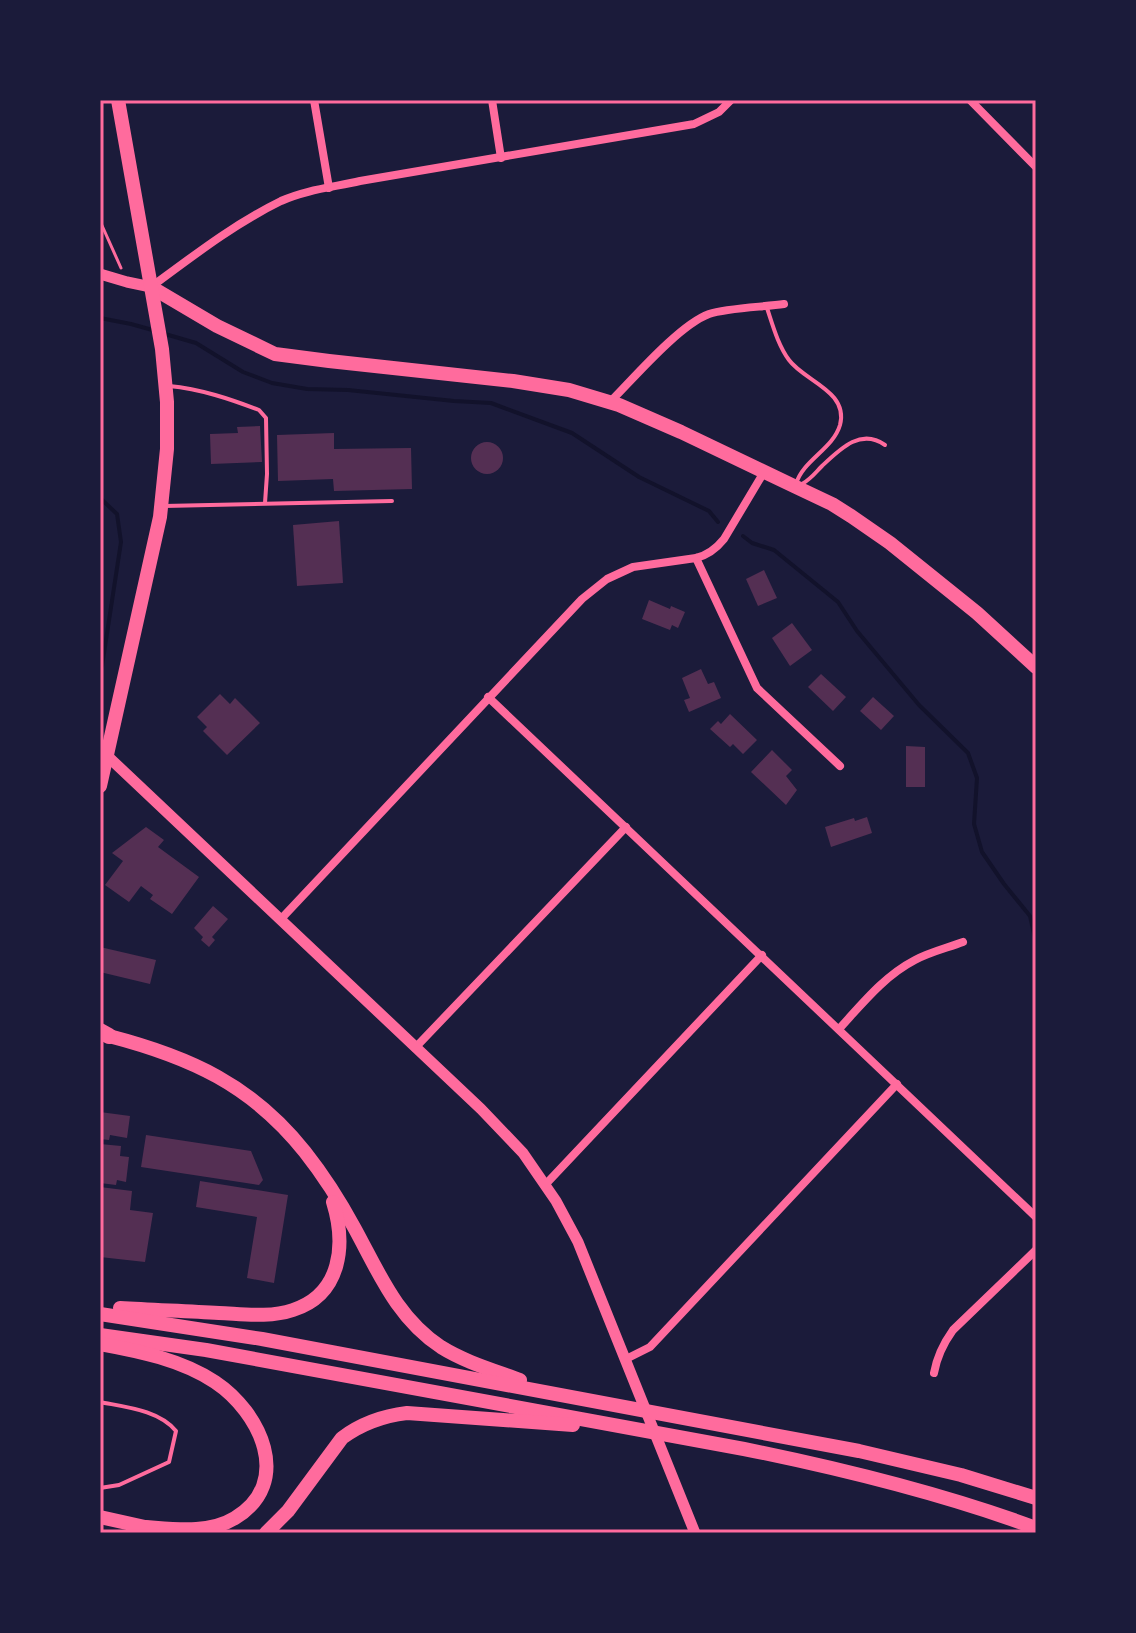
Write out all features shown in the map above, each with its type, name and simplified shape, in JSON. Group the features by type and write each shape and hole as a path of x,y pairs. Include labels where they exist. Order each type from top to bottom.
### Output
{"main road":[{"path":"100,786 104,752 161,506 167,449 162,349 118,100"},
{"path":"151,287 252,345 275,354 569,390 610,402 681,432 832,504 890,543 977,613 1036,667"},
{"path":"103,1034 188,1061 252,1099 290,1134 322,1176 356,1230 384,1286 423,1333 471,1363 565,1396"},
{"path":"100,1308 253,1314 282,1313 305,1306 328,1284 340,1252 337,1216 322,1176"},
{"path":"100,1314 262,1339 910,1462 1036,1498"},
{"path":"100,1335 206,1350 744,1449 856,1474 956,1501 1036,1528"},
{"path":"100,1344 177,1363 216,1383 245,1408 263,1439 266,1471 262,1485 256,1498 235,1518 204,1528 145,1527"},
{"path":"266,1533 288,1511 342,1438 370,1421 389,1415 407,1413 633,1428"},
{"path":"100,1517 165,1533"}],"street":[{"path":"314,100 329,188"},
{"path":"492,100 501,158"},
{"path":"100,274 151,287 237,225 283,200 329,188 694,124 719,112 731,100"},
{"path":"970,100 1036,167"},
{"path":"610,402 690,325 708,315 784,304"},
{"path":"281,919 582,599 607,579 633,567 705,556 724,539 764,472"},
{"path":"696,558 757,688 840,766"},
{"path":"488,697 1036,1217"},
{"path":"104,752 481,1109 523,1153 556,1201 578,1242 695,1533"},
{"path":"415,1048 626,827"},
{"path":"839,1029 869,995 896,971 926,955 963,942"},
{"path":"545,1185 762,955"},
{"path":"626,1359 650,1347 897,1084"},
{"path":"934,1373 943,1343 953,1330 1036,1250"}],"lane":[{"path":"766,307 789,360 798,370 825,387 841,413 831,442 803,470 796,487"},
{"path":"165,386 193,388 226,398 259,410 266,418 265,503"},
{"path":"796,487 861,438 876,439 885,445"},
{"path":"161,506 392,501"},
{"path":"100,1402 141,1411 169,1422 176,1431 169,1462 119,1485 100,1488"}],"path":[{"path":"100,221 127,282"}],"building":[{"path":"260,426 262,462 211,464 210,434 238,433 237,427"},
{"path":"334,433 334,449 411,448 412,489 334,491 333,479 278,481 277,435"},
{"path":"487,442 499,446 503,458 499,470 487,474 475,470 471,458 475,446"},
{"path":"339,521 343,583 297,586 293,525"},
{"path":"764,570 777,598 758,606 746,579"},
{"path":"649,600 685,612 678,628 672,625 670,630 642,619"},
{"path":"792,623 812,650 790,666 772,638"},
{"path":"701,669 708,684 714,682 721,698 689,712 684,700 690,698 682,678"},
{"path":"821,674 846,697 833,711 808,687"},
{"path":"220,694 230,704 235,698 260,723 227,755 203,731 207,727 197,717"},
{"path":"873,697 894,716 881,730 860,711"},
{"path":"730,714 757,740 743,754 710,729 718,721 721,724"},
{"path":"906,746 925,747 925,787 906,787"},
{"path":"772,750 792,770 786,776 797,790 786,805 751,772"},
{"path":"867,817 872,833 831,847 825,827"},
{"path":"146,827 164,840 158,847 199,877 172,914 150,899 153,895 141,886 129,902 105,885 123,861 112,853"},
{"path":"213,906 228,919 212,937 215,940 209,947 194,928"},
{"path":"100,947 156,960 150,984 100,972"},
{"path":"100,1112 130,1116 127,1138 110,1135 109,1140 100,1139"},
{"path":"146,1135 251,1151 263,1180 259,1185 141,1167"},
{"path":"100,1144 121,1146 120,1156 129,1157 126,1182 117,1180 116,1185 100,1183"},
{"path":"200,1181 288,1195 274,1283 247,1278 257,1217 196,1207"},
{"path":"100,1187 132,1191 130,1210 153,1213 145,1262 100,1257"}],"waterway":[{"path":"100,318 156,331"},
{"path":"165,334 196,343 243,372 272,383 307,389 491,403 572,433 639,477 709,511 718,522"},
{"path":"100,498 117,514 121,542 100,671"},
{"path":"743,536 752,543 774,550 838,602 857,631 919,705 968,753 977,778 974,824 982,852 1030,916 1036,943"}]}
